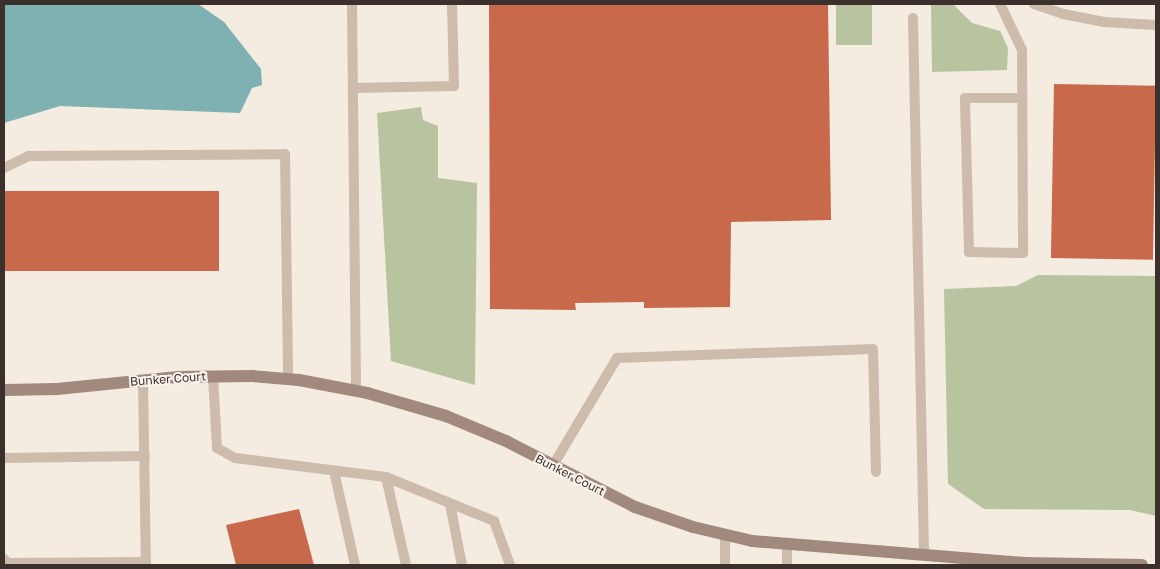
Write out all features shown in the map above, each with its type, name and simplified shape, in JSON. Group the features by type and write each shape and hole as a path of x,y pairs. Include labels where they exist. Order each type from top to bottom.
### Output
{"street":[{"name":"Bunker Court","path":"4,390 57,389 144,380 213,376 288,380 356,391 446,416 506,441 552,467 635,507 726,535 787,546 924,553 1026,564 1141,565"}],"lane":[{"path":"352,4 356,391"},
{"path":"353,88 454,86 452,4"},
{"path":"1000,4 1022,50 1023,252 969,252 965,98 1022,98"},
{"path":"1034,4 1062,14 1104,22 1156,25"},
{"path":"913,18 924,553"},
{"path":"4,168 29,156 286,154 288,380"},
{"path":"552,467 617,358 873,349 876,472"},
{"path":"213,376 217,448 235,458 386,477 494,521 505,543 510,565"},
{"path":"4,558 8,563 146,564 144,380"},
{"path":"4,458 145,456"},
{"path":"334,471 355,565"},
{"path":"386,477 406,565"},
{"path":"450,504 462,565"},
{"path":"725,565 726,535"},
{"path":"787,546 787,565"}],"green space":[{"path":"836,4 872,4 872,45 836,45"},
{"path":"931,4 953,4 972,23 1000,31 1008,48 1007,70 932,72"},
{"path":"421,107 423,120 438,126 438,178 477,183 475,385 391,361 377,113"},
{"path":"1038,275 1156,276 1156,516 1130,510 984,509 948,484 944,289 1016,286"}],"water":[{"path":"4,4 198,4 224,22 261,69 262,85 252,88 240,113 60,106 4,123"}],"building":[{"path":"489,4 828,4 831,220 731,222 730,307 644,308 644,302 575,303 576,310 490,309"},
{"path":"1054,84 1156,86 1153,260 1051,258"},
{"path":"4,191 219,191 219,271 4,271"},
{"path":"299,509 314,565 236,565 226,525"}]}
